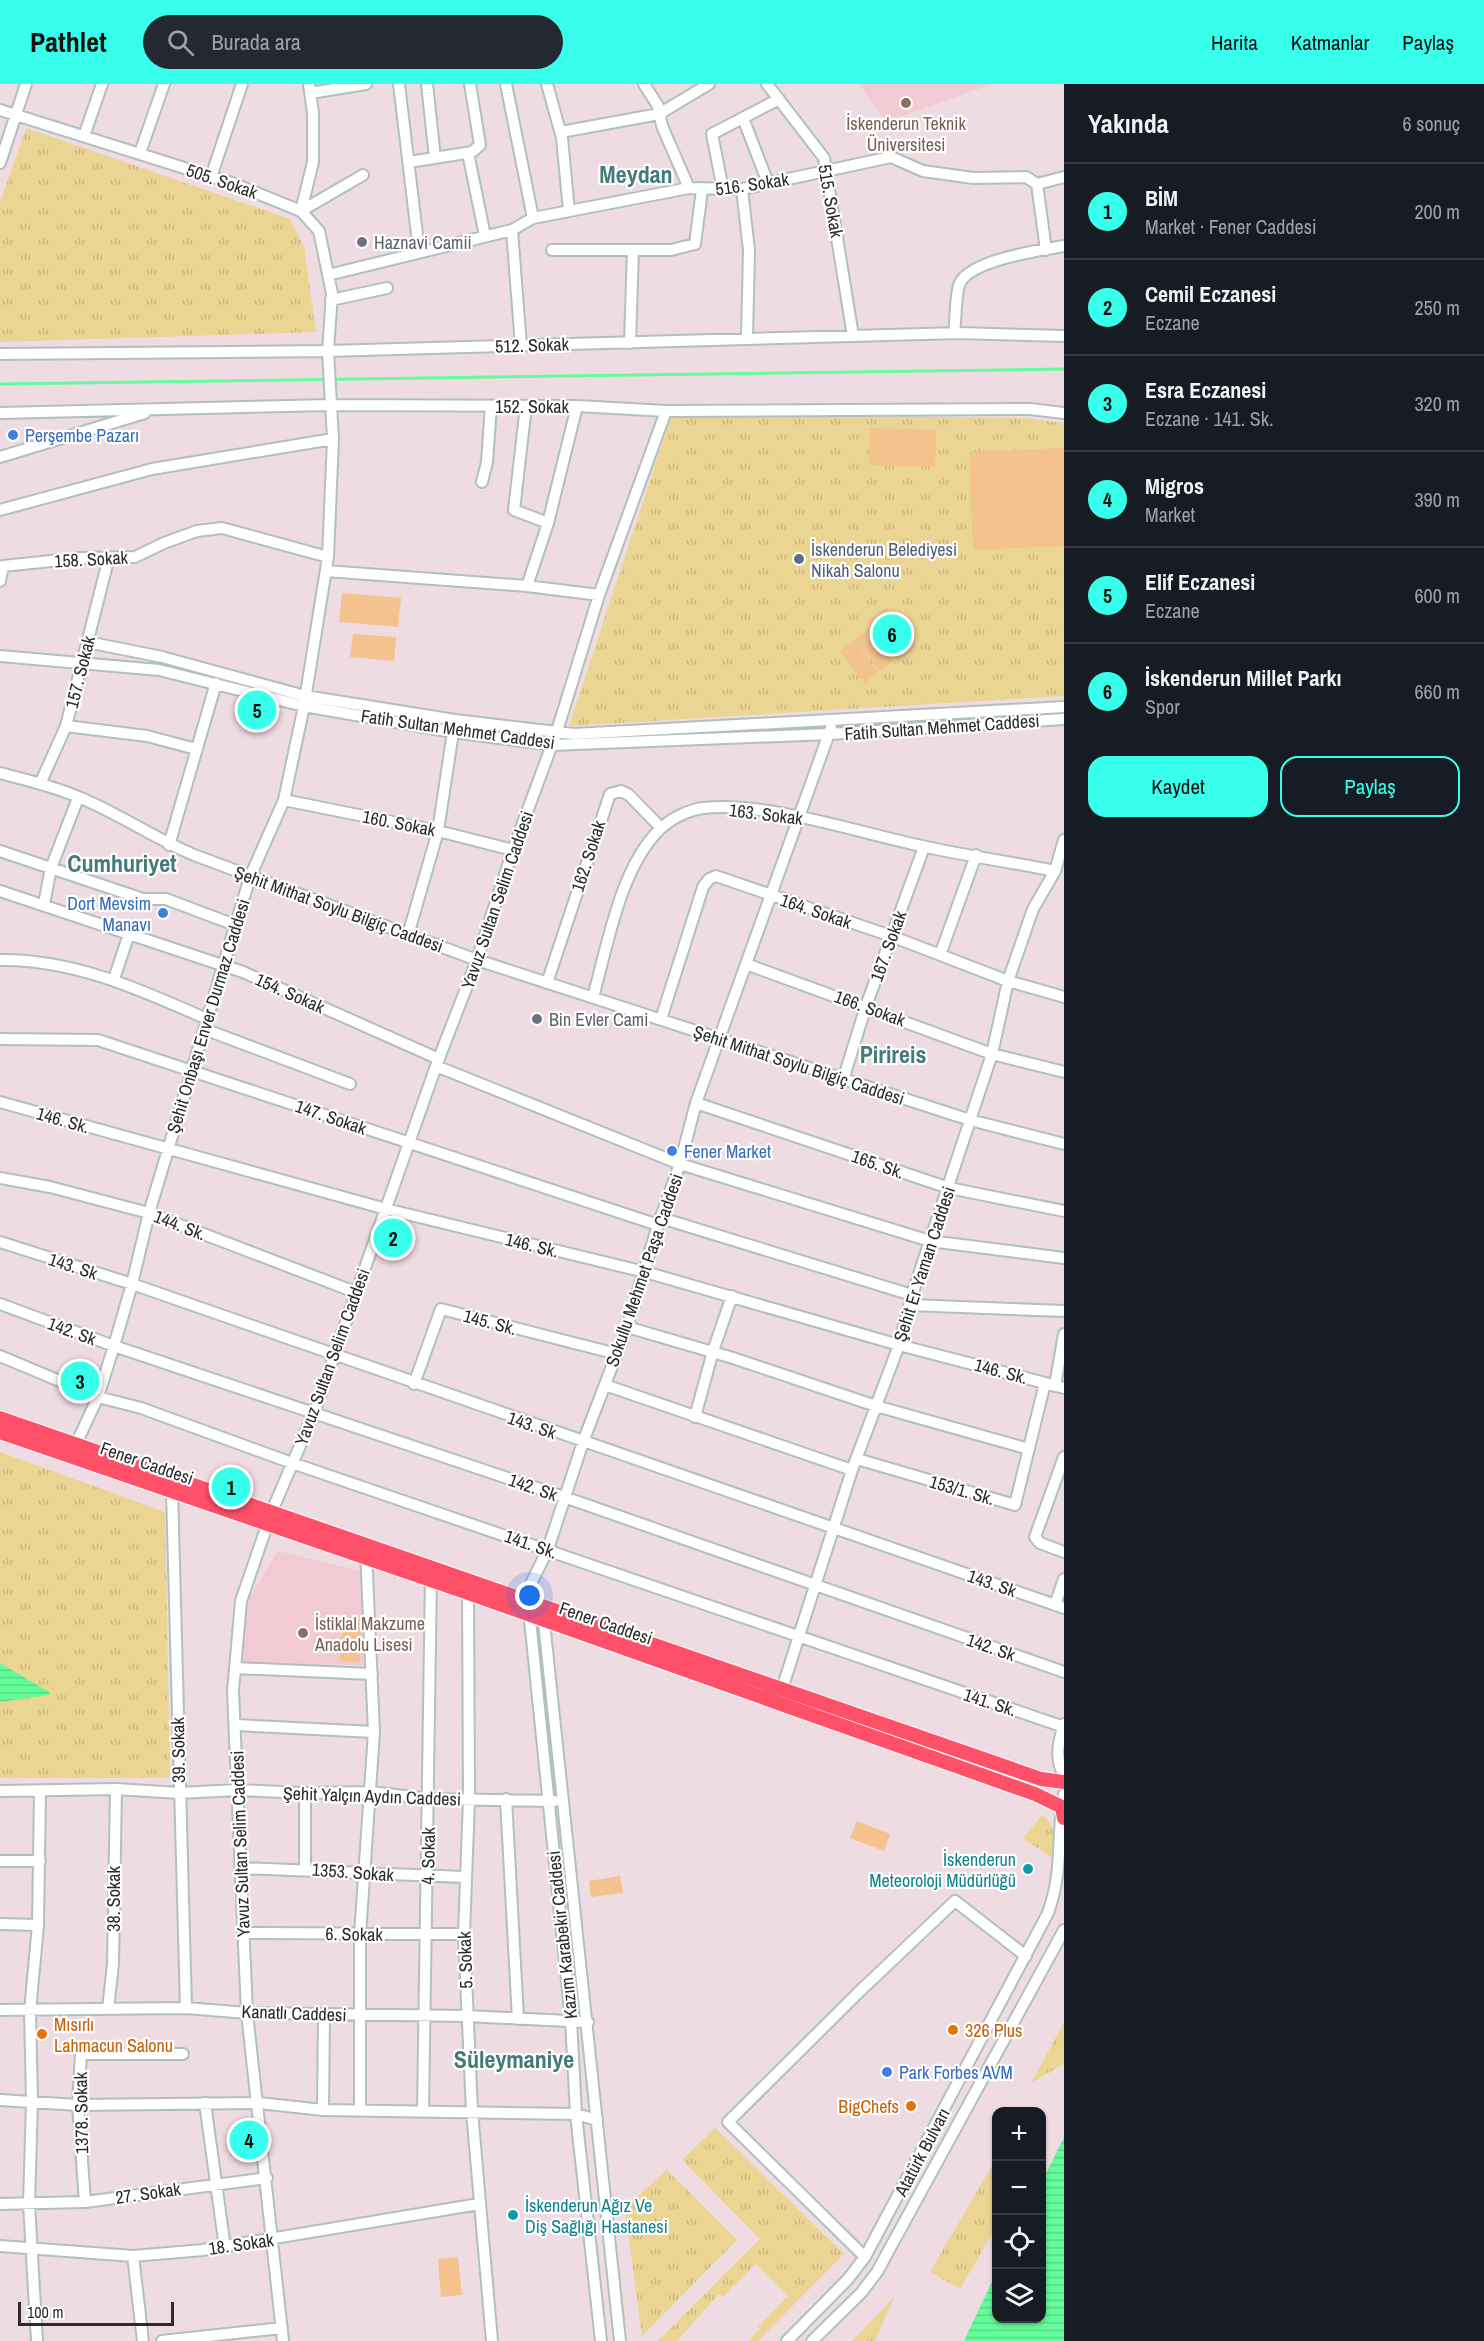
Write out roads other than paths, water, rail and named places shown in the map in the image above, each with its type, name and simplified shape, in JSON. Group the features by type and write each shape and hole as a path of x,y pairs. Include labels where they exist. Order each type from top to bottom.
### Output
{"main road":[{"name":"Fener Caddesi","path":"0,1418 270,1517 367,1558 432,1581 468,1586"},
{"name":"Fener Caddesi","path":"0,1432 172,1491 364,1543 428,1566 468,1586 782,1689 1041,1779 1064,1782"},
{"name":"Fener Caddesi","path":"528,1606 544,1620 1035,1794 1063,1806"}],"street":[{"path":"0,163 26,84"},
{"path":"84,136 102,84"},
{"path":"140,153 164,84"},
{"path":"211,177 242,84"},
{"path":"301,212 313,162 309,88 366,84"},
{"path":"399,84 419,251"},
{"path":"427,84 435,158"},
{"path":"409,162 468,153 480,145 470,84"},
{"path":"506,84 533,218"},
{"path":"548,84 561,132 569,211"},
{"path":"645,84 688,188"},
{"path":"561,132 659,114 709,84"},
{"name":"515. Sokak","path":"767,84 824,158 828,171 853,336"},
{"path":"723,190 712,134 779,99"},
{"name":"505. Sokak","path":"0,110 211,177 301,212 319,231 328,275 331,300 328,351 331,405"},
{"path":"743,118 768,183"},
{"path":"468,153 486,236"},
{"name":"516. Sokak","path":"328,275 512,230 533,218 688,188 742,189 891,158 923,171 973,178 1026,177 1037,184"},
{"path":"301,212 363,175"},
{"path":"1046,250 1037,184 1064,177"},
{"path":"742,189 749,250 747,339"},
{"path":"552,250 671,250 695,244 702,190"},
{"path":"512,230 520,346"},
{"path":"954,333 960,283 969,274 993,262 1064,246"},
{"path":"630,343 633,250"},
{"path":"331,300 387,288"},
{"name":"512. Sokak","path":"0,354 328,351 954,333 1064,336"},
{"name":"152. Sokak","path":"0,413 331,405 577,406 666,411 1030,409 1064,413"},
{"name":"Şehit Onbaşı Enver Durmaz Caddesi","path":"76,1444 98,1396 114,1346 132,1284 148,1213 250,877 284,800 304,701 328,557 333,439 331,405"},
{"path":"482,482 487,462 491,406"},
{"path":"525,406 514,510 548,523"},
{"path":"526,586 548,523 577,406"},
{"path":"0,457 157,409"},
{"name":"Yavuz Sultan Selim Caddesi","path":"283,2341 259,2103 247,2013 233,1690 241,1601 270,1517 314,1413 355,1292 477,960 513,850 557,731 599,595 666,411"},
{"path":"0,510 152,469 333,439"},
{"name":"158. Sokak","path":"0,581 1,566 135,557 197,531 222,528 328,557"},
{"name":"157. Sokak","path":"40,784 66,726 109,557"},
{"path":"326,571 526,586 599,595"},
{"name":"Fatih Sultan Mehmet Caddesi","path":"87,642 182,662 304,701 592,734 1064,707"},
{"name":"Fatih Sultan Mehmet Caddesi","path":"0,656 159,670 453,732 552,745 830,734 1064,719"},
{"path":"159,670 182,662"},
{"path":"169,845 216,683"},
{"name":"Sokullu Mehmet Paşa Caddesi","path":"528,1606 567,1498 583,1442 627,1327 680,1164 696,1103 830,734 832,722"},
{"path":"66,726 147,736 196,749"},
{"path":"408,935 438,831 453,732"},
{"name":"Şehit Mithat Soylu Bilgiç Caddesi","path":"0,773 78,798 169,845 250,877 477,960 970,1120 1064,1144"},
{"name":"162. Sokak","path":"547,982 610,794 621,791 629,795 661,828"},
{"path":"44,904 51,868 78,798"},
{"name":"160. Sokak","path":"284,800 438,831 513,850"},
{"name":"163. Sokak","path":"593,997 632,871 646,845 661,828 679,815 703,808 748,809 798,817 924,847 1055,870"},
{"name":"Şehit Er Yaman Caddesi","path":"782,1689 852,1470 899,1345 911,1300 992,1054 1008,981 1033,909 1055,870 1064,840"},
{"name":"167. Sokak","path":"843,1080 866,1006 924,847"},
{"path":"0,851 143,899 166,899 235,925"},
{"path":"940,955 976,855"},
{"name":"164. Sokak","path":"661,1019 702,887 709,879 723,877 891,936 1008,981 1064,997"},
{"name":"154. Sokak","path":"0,891 243,972 438,1063 680,1164 930,1241"},
{"path":"114,979 129,934"},
{"path":"0,960 44,962 114,979 206,1024 350,1084"},
{"name":"166. Sokak","path":"746,964 992,1054 1064,1071"},
{"name":"147. Sokak","path":"0,1039 98,1040 192,1069 409,1144 911,1300 1064,1311"},
{"name":"146. Sk.","path":"0,1102 386,1209 645,1272 899,1345 1055,1385"},
{"name":"165. Sk.","path":"696,1103 949,1188 1064,1211"},
{"name":"144. Sk.","path":"0,1178 50,1187 148,1213 355,1292"},
{"path":"930,1241 1064,1258"},
{"name":"143. Sk","path":"0,1242 132,1284 414,1384 1059,1606"},
{"path":"695,1417 712,1352 732,1296"},
{"name":"142. Sk","path":"0,1304 114,1346 567,1498 1064,1672"},
{"name":"145. Sk.","path":"414,1384 441,1309 617,1354"},
{"path":"627,1327 712,1352 876,1406 1029,1449"},
{"name":"153/1. Sk.","path":"857,1459 1015,1505 1029,1449 1055,1385 1064,1334"},
{"name":"141. Sk.","path":"0,1356 98,1396 141,1408 292,1463 548,1549 798,1638 1064,1725"},
{"path":"605,1385 852,1470"},
{"path":"1064,1456 1035,1537 1040,1543 1064,1552"},
{"name":"39. Sokak","path":"172,1491 186,2008"},
{"path":"360,2111 360,1935 374,1732 367,1558 364,1543"},
{"name":"4. Sokak","path":"423,2111 432,1581 428,1566"},
{"path":"1059,1606 1064,1579"},
{"name":"5. Sokak","path":"468,1586 470,1800 464,1934 472,2111 492,2341"},
{"name":"Kazım Karabekir Caddesi","path":"528,1606 571,2020 576,2114 601,2341"},
{"name":"Kazım Karabekir Caddesi","path":"544,1620 565,1801 620,2341"},
{"path":"235,1668 372,1674"},
{"path":"236,1725 374,1732"},
{"path":"1064,1725 1058,1764 1064,1775"},
{"name":"Şehit Yalçın Aydın Caddesi","path":"0,1791 116,1789 179,1793 237,1790 305,1793 371,1792 429,1799 565,1801"},
{"name":"38. Sokak","path":"108,2009 113,1964 116,1789"},
{"path":"37,2341 29,2204 32,2101 30,2011 38,1925 40,1791"},
{"path":"305,1793 305,1869"},
{"path":"506,1799 518,2019"},
{"name":"Atatürk Bulvarı","path":"787,2341 848,2279 865,2257 1026,1956 1059,1890 1062,1868 1063,1806"},
{"path":"0,1862 40,1861"},
{"name":"1353. Sokak","path":"240,1868 465,1877"},
{"path":"865,2257 728,2122 955,1901 1026,1956"},
{"path":"0,1924 38,1925"},
{"name":"Atatürk Bulvarı","path":"812,2341 861,2293 877,2272 1064,1930"},
{"name":"6. Sokak","path":"244,1933 464,1934"},
{"name":"Kanatlı Caddesi","path":"0,2010 186,2008 247,2013 467,2016 588,2022"},
{"path":"323,2110 324,2014"},
{"name":"1378. Sokak","path":"85,2202 78,2105 81,2054 183,2054"},
{"path":"0,2100 78,2105 259,2103 323,2110 576,2114 597,2120"},
{"path":"205,2103 225,2248"},
{"name":"27. Sokak","path":"0,2204 85,2202 267,2178"},
{"name":"18. Sokak","path":"0,2246 133,2256 225,2248 479,2204"},
{"path":"133,2256 143,2341"},
{"path":"162,2341 282,2328"}],"waterway":[{"path":"0,384 1064,369"}],"place":[{"name":"İskenderun Teknik Üniversitesi","path":"906,103"},
{"name":"Haznavi Camii","path":"362,242"},
{"name":"Perşembe Pazarı","path":"13,435"},
{"name":"İskenderun Belediyesi Nikah Salonu","path":"799,559"},
{"name":"İskenderun Millet Parkı","path":"892,634"},
{"name":"Elif Eczanesi","path":"257,710"},
{"name":"Dort Mevsim Manavı","path":"163,913"},
{"name":"Bin Evler Cami","path":"537,1019"},
{"name":"Fener Market","path":"672,1151"},
{"name":"Cemil Eczanesi","path":"393,1238"},
{"name":"Esra Eczanesi","path":"80,1381"},
{"name":"BİM","path":"231,1487"},
{"name":"İstiklal Makzume Anadolu Lisesi","path":"303,1633"},
{"name":"İskenderun Meteoroloji Müdürlüğü","path":"1028,1869"},
{"name":"326 Plus","path":"953,2030"},
{"name":"Mısırlı Lahmacun Salonu","path":"42,2034"},
{"name":"Park Forbes AVM","path":"887,2072"},
{"name":"BigChefs","path":"911,2106"},
{"name":"Migros","path":"249,2140"},
{"name":"İskenderun Ağız Ve Diş Sağlığı Hastanesi","path":"513,2215"}],"district":[{"name":"Meydan","path":"636,174"},
{"name":"Cumhuriyet","path":"122,863"},
{"name":"Pirireis","path":"893,1054"},
{"name":"Süleymaniye","path":"514,2059"}]}
